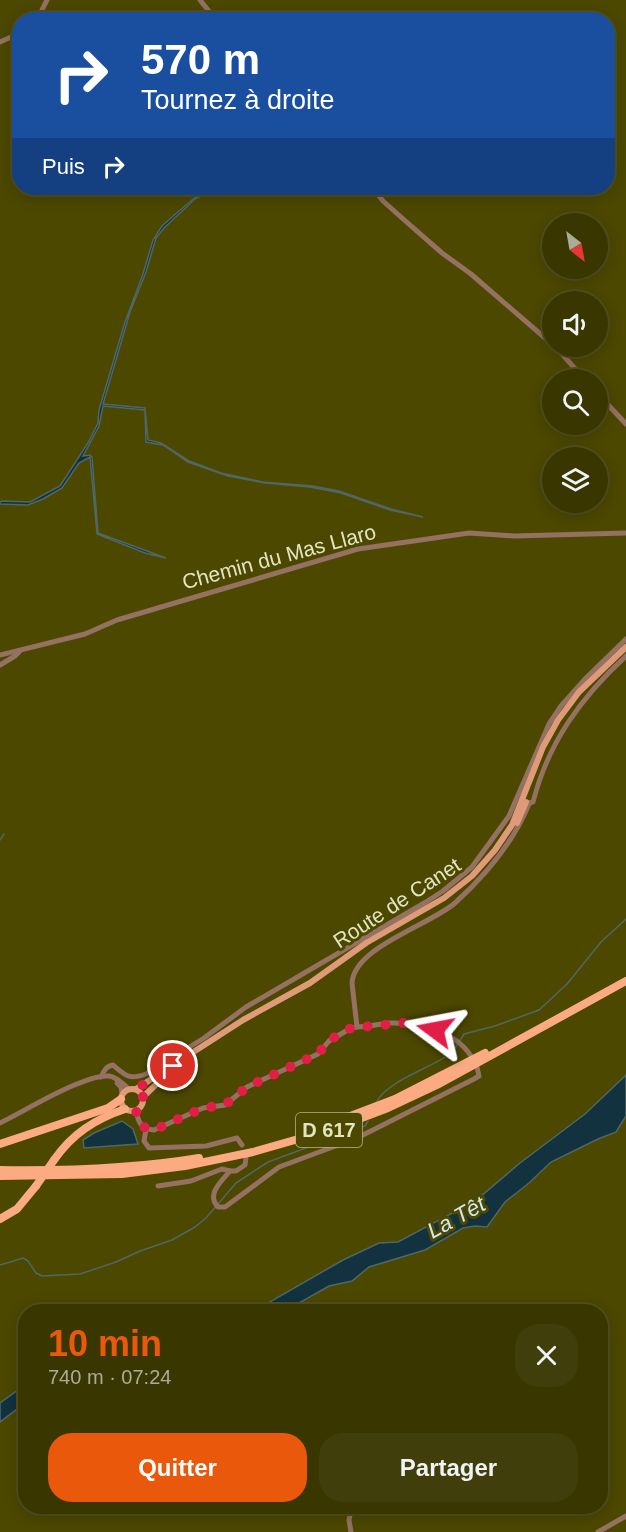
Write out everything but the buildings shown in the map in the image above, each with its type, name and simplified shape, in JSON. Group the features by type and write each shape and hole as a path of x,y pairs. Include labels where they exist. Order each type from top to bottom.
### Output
{"highway":[{"name":"D 617","path":"0,1170 100,1169 156,1165 234,1152 297,1135 362,1113 418,1088 626,978"},
{"name":"D 617","path":"0,1176 122,1174 176,1167 254,1152 340,1127 437,1085 626,978"},
{"path":"0,1144 108,1108 122,1096"},
{"path":"0,1219 17,1209 64,1146 77,1133 125,1109"}],"main road":[{"name":"Route de Canet","path":"143,1097 175,1068 226,1034 300,992 351,955 422,915 459,890 485,867 512,831 528,803 546,748 560,722 581,694 626,649"},
{"name":"Route de Canet","path":"133,1089 243,1020 298,990 358,947 444,897 472,876 495,850 512,825 543,747 558,720 579,692 626,649"},
{"path":"133,1089 143,1097 142,1105 136,1110 125,1109 122,1096 133,1089"}],"street":[{"path":"200,0 210,12"},
{"path":"378,195 442,253 471,273 542,335"},
{"path":"565,357 575,369"},
{"path":"608,405 626,424"},
{"name":"Chemin du Mas Llaro","path":"0,655 85,634 117,620 358,549 469,533 514,536 626,533"},
{"path":"101,1077 105,1068 110,1065 130,1077 136,1078 146,1074 204,1038 234,1014 426,902 463,875 476,862 509,816 549,724 561,706 626,639"},
{"name":"Chemin du Mas Llaro","path":"0,666 20,651"},
{"path":"357,1027 352,976 357,968 377,948 432,919 455,903 501,854 513,837 528,803 533,802 546,763 576,708 626,657"},
{"path":"136,1110 141,1125 146,1129 154,1130 203,1108 225,1105 247,1087 318,1054 328,1041 357,1027 387,1023 421,1026 455,1039 465,1046 471,1056"},
{"path":"230,1171 212,1196 218,1205 286,1164 357,1138 474,1079 479,1076 477,1067"},
{"path":"101,1077 118,1083 122,1096"},
{"path":"0,1123 64,1091 101,1077 114,1078 133,1089"},
{"path":"146,1129 144,1141 149,1148 206,1146 237,1138 242,1145"},
{"path":"158,1186 197,1179 215,1170 230,1171 241,1168 245,1165 246,1158"},
{"path":"350,1514 351,1532"},
{"path":"598,1532 626,1516"}],"water":[{"path":"203,195 195,199 156,238 146,272 130,312 103,404 145,408 148,440 161,443 189,461 221,473 263,482 313,486 339,491 391,509 423,517 390,510 341,493 310,487 265,483 228,476 188,462 163,445 146,442 145,410 103,406 99,426 83,456 92,457 98,533 166,558 145,553 97,534 90,457 79,463 62,488 43,499 28,505 0,504 2,501 30,502 60,486 88,443 98,423 99,410 125,322 153,240 162,226 193,199"},
{"name":"La Têt","path":"626,1075 626,1116 616,1132 551,1162 505,1202 487,1227 463,1228 425,1250 369,1267 352,1281 329,1286 297,1304 266,1304 343,1260 379,1243 398,1242 456,1211 467,1208 520,1163 585,1114"},
{"path":"122,1121 133,1129 138,1144 84,1148 83,1140"},
{"path":"18,1390 18,1408 0,1422 0,1403"}],"waterway":[{"path":"0,840 4,834"},
{"path":"377,1101 382,1094 399,1082 447,1056 455,1049 464,1034 495,1026 539,1010 567,984 601,942 626,919"},
{"path":"0,1265 23,1258 28,1261 36,1273 42,1276 80,1274 116,1262 172,1240 195,1227 206,1218 236,1183 268,1162 365,1126 368,1121"}],"route":[{"path":"173,1066 136,1089 143,1097 142,1105 136,1110 138,1118 146,1129 154,1130 203,1108 225,1105 238,1092 247,1087 318,1054 328,1041 351,1028 403,1023 435,1030"}]}
